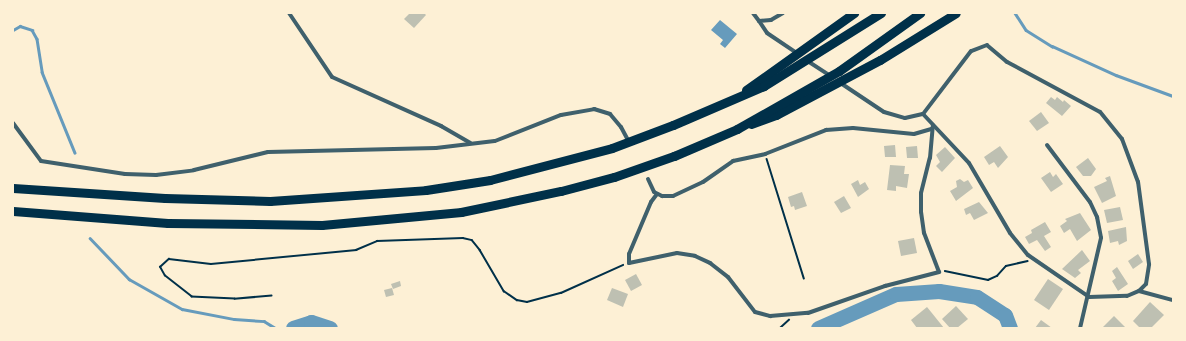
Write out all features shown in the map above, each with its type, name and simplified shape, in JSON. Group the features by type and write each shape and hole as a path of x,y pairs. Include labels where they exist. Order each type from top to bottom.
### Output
{"highway":[{"path":"736,98 854,13"},
{"path":"13,188 165,198 270,201 426,190 490,180 597,152 673,125 764,86 814,57 881,13"},
{"path":"737,129 839,71 920,13"},
{"path":"13,211 168,223 322,225 461,212 614,177 674,156 737,129 764,120 814,96 880,60 956,13"}],"street":[{"path":"289,13 332,77 441,126 472,144"},
{"path":"753,13 768,33 884,112 901,117 923,114 971,52 987,44 1007,62 1100,112 1122,139 1138,182 1149,264 1146,284 1139,291"},
{"path":"759,21 771,20 783,13"},
{"path":"13,123 42,161 125,174 156,175 194,170 268,152 436,148 495,141 561,116 594,109 610,114 622,127 628,140"},
{"path":"923,114 932,127 969,163 1010,233 1034,259 1089,297 1115,297 1139,291 1173,300"},
{"path":"657,194 673,196 688,191 733,161 765,154 826,130 853,128 914,134 932,127"},
{"path":"657,194 651,202 629,254 629,263 677,252 695,256 710,263 728,277 755,312 770,316 808,312 885,286 936,274 940,269 931,254 921,212 921,193 930,158 932,127"},
{"path":"1047,145 1080,187 1097,217 1101,238 1089,297 1080,328"},
{"path":"648,179 657,194"}],"path":[{"path":"765,154 804,278"},
{"path":"272,296 235,300 192,297 165,276 160,267 169,259 211,264 356,250 377,241 463,238 472,240 480,250 504,290 517,300 527,302 561,293 629,263"},
{"path":"940,269 988,280 997,276 1006,266 1034,259"}],"water":[{"path":"720,20 737,34 725,48 720,44 723,40 711,30"}],"building":[{"path":"410,13 424,13 426,15 414,28 404,19"},
{"path":"1051,97 1055,100 1057,97 1063,102 1064,100 1071,106 1062,116 1046,103"},
{"path":"1041,112 1049,123 1037,131 1029,121"},
{"path":"895,145 896,157 885,157 884,146"},
{"path":"917,146 918,158 907,158 906,147"},
{"path":"1000,146 1008,157 998,168 994,162 989,165 984,157"},
{"path":"945,147 955,158 942,172 936,166 940,162 936,155"},
{"path":"1088,158 1096,169 1091,176 1083,176 1076,167"},
{"path":"890,165 905,166 904,174 909,174 907,188 896,186 896,191 887,190"},
{"path":"1050,172 1053,177 1056,174 1063,184 1051,192 1041,178"},
{"path":"1110,176 1116,196 1102,203 1094,187 1107,181 1105,178"},
{"path":"960,179 964,182 968,180 973,188 956,201 950,191 957,187 956,181"},
{"path":"858,180 860,185 865,182 869,189 858,197 851,184"},
{"path":"802,192 807,206 795,210 794,206 791,207 788,197"},
{"path":"844,196 851,208 841,213 834,202"},
{"path":"979,202 988,213 974,220 970,213 966,215 964,209"},
{"path":"1120,207 1123,220 1107,223 1104,210"},
{"path":"1080,213 1091,230 1077,241 1070,229 1064,233 1060,226 1067,221 1065,219"},
{"path":"1045,222 1051,232 1044,236 1051,247 1045,251 1037,240 1029,244 1025,237 1032,233 1031,230"},
{"path":"1126,227 1127,241 1119,245 1118,241 1110,243 1108,231"},
{"path":"914,238 917,253 901,256 898,241"},
{"path":"1082,250 1090,261 1078,270 1081,273 1075,278 1062,269"},
{"path":"1138,254 1143,262 1133,269 1128,261"},
{"path":"1117,267 1128,284 1118,291 1112,281 1116,278 1112,271"},
{"path":"636,274 642,285 631,291 625,280"},
{"path":"1048,279 1063,289 1049,310 1034,300"},
{"path":"400,281 401,286 393,289 391,284"},
{"path":"392,288 394,295 386,297 384,290"},
{"path":"612,288 628,294 623,307 607,300"},
{"path":"1150,302 1164,315 1151,328 1140,328 1133,321"},
{"path":"956,306 968,319 957,328 950,328 942,319"},
{"path":"927,307 944,328 917,328 911,320"},
{"path":"1114,316 1126,328 1102,328"},
{"path":"1041,320 1052,328 1035,328"}],"waterway":[{"path":"1015,13 1026,30 1052,46 1116,75 1173,96"},
{"path":"13,30 20,26 32,30 37,39 42,72 75,153"},
{"path":"90,238 129,279 182,309 234,319 264,321 275,328"},
{"path":"818,328 896,294 939,291 977,297 1005,315 1010,328"},
{"path":"293,328 311,322 330,328"}]}
